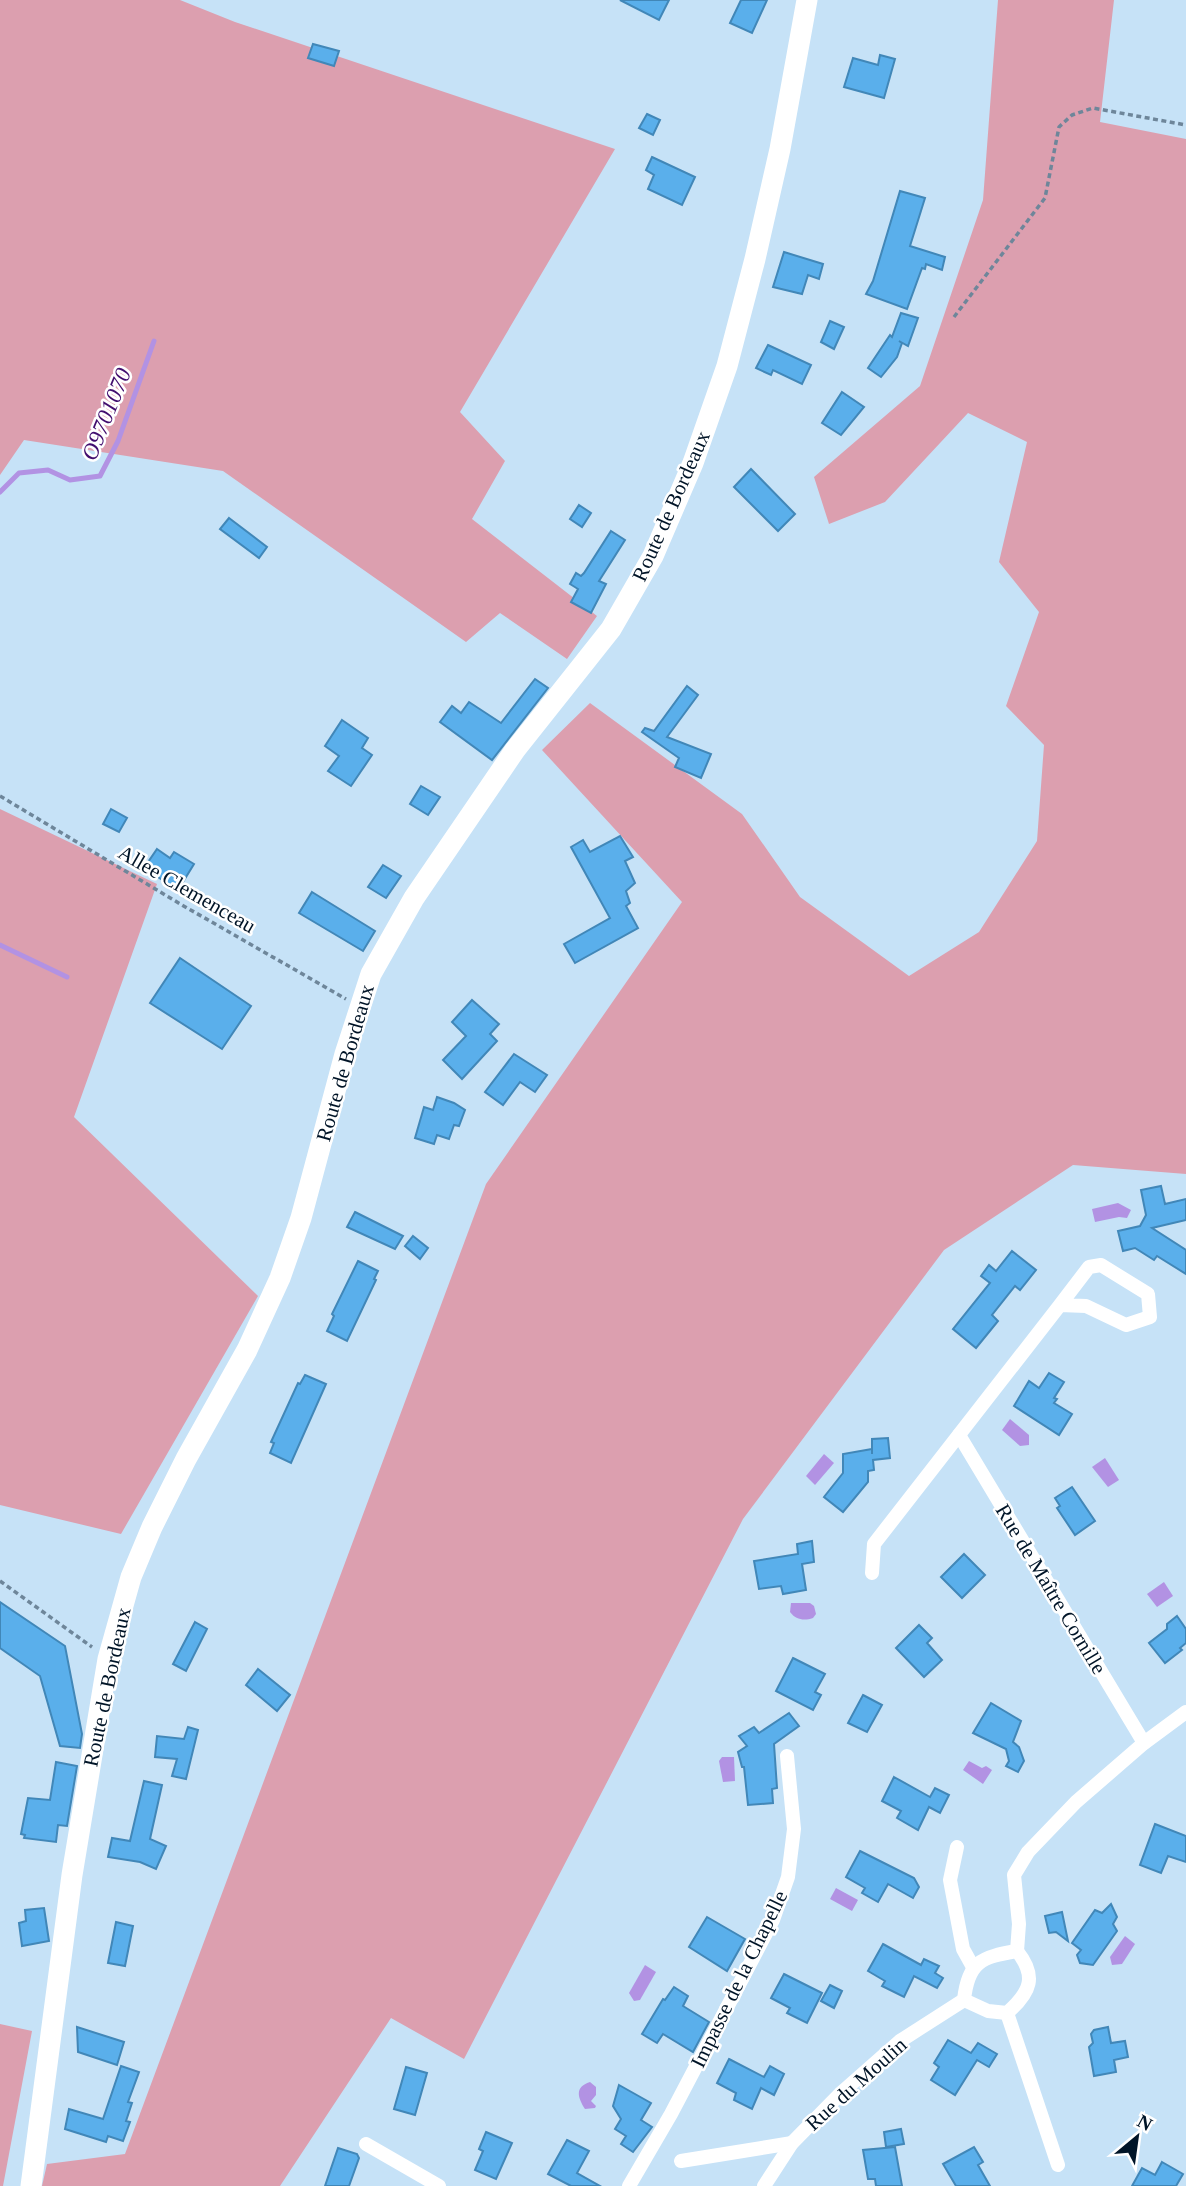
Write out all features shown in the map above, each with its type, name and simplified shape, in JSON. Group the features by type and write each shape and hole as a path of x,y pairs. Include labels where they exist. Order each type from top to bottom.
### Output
{"street":[{"name":"Route de Bordeaux","path":"30,2186 72,1875 108,1660 131,1577 186,1459 247,1350 280,1279 301,1218 345,1054 371,974 414,898 515,750 611,629 653,556 693,463 727,366 755,259 780,149 807,0"},
{"path":"872,1573 874,1544 1089,1267 1101,1265 1148,1294 1150,1317 1126,1325 1086,1306 1060,1305"},
{"name":"Rue de Maître Cornille","path":"959,1435 1144,1743"},
{"path":"1017,1951 990,1956 973,1967 966,1984 964,2000 988,2011 1007,2013 1020,2002 1030,1982 1027,1964 1017,1951 1019,1924 1014,1875 1028,1852 1076,1802 1144,1743 1186,1712"},
{"name":"Impasse de la Chapelle","path":"629,2186 671,2114 773,1920 788,1877 794,1829 788,1756"},
{"path":"957,1847 950,1880 962,1949 973,1967"},
{"name":"Rue du Moulin","path":"764,2186 792,2143 841,2093 900,2041 964,2000"},
{"path":"1007,2013 1058,2165"},
{"path":"681,2161 792,2143"},
{"path":"366,2144 439,2186"}],"path":[{"path":"954,317 1045,198 1059,127 1072,115 1093,107 1186,125"},
{"name":"Allee Clemenceau","path":"0,796 360,1007"},
{"path":"0,1581 108,1660"}],"shaded area":[{"path":"0,0 180,0 235,22 615,149 460,412 505,461 472,519 597,616 567,659 500,613 466,642 223,471 24,440 0,475"},
{"path":"998,0 1114,0 1100,122 1186,139 1186,1174 1073,1165 944,1250 743,1519 464,2059 391,2018 280,2186 42,2186 47,2164 125,2154 486,1184 682,902 542,750 590,703 742,814 800,897 909,976 979,932 1037,841 1044,745 1006,706 1039,612 999,562 1027,442 968,413 885,502 829,524 814,477 920,386 983,200"},
{"path":"0,809 157,884 74,1117 258,1296 121,1534 0,1505"},
{"path":"1118,1203 1131,1210 1127,1218 1095,1222 1092,1209"},
{"path":"1010,1419 1029,1435 1029,1445 1020,1446 1002,1430"},
{"path":"824,1454 834,1463 815,1485 806,1476"},
{"path":"1105,1458 1119,1480 1108,1487 1092,1467"},
{"path":"1164,1582 1173,1596 1157,1607 1147,1594"},
{"path":"791,1603 810,1603 816,1614 810,1619 798,1618 790,1612"},
{"path":"722,1757 734,1757 735,1781 723,1782 719,1761"},
{"path":"969,1761 992,1770 983,1784 963,1770"},
{"path":"836,1888 858,1900 852,1911 830,1899"},
{"path":"1125,1936 1135,1944 1122,1964 1112,1965 1110,1957"},
{"path":"645,1965 656,1972 640,2000 634,2001 629,1993"},
{"path":"0,2024 32,2031 3,2186 0,2186"},
{"path":"590,2082 596,2087 596,2095 591,2101 596,2106 585,2109 579,2093 581,2087"}],"building":[{"path":"620,0 669,0 659,20"},
{"path":"741,0 767,0 752,33 730,23"},
{"path":"313,44 339,51 334,66 308,58"},
{"path":"880,55 895,59 884,98 844,87 853,58 878,65"},
{"path":"647,114 660,120 653,135 639,128"},
{"path":"652,157 695,177 682,205 648,189 654,175 646,170"},
{"path":"900,191 925,198 910,246 945,257 942,270 926,264 925,269 922,268 907,309 866,294 873,281"},
{"path":"784,252 823,264 819,279 808,275 802,294 773,287"},
{"path":"901,313 918,318 908,346 899,341 902,343 897,357 881,377 868,368 890,335 892,337"},
{"path":"830,321 844,327 834,349 821,342"},
{"path":"768,345 811,365 802,384 773,370 771,375 756,368"},
{"path":"842,392 864,407 841,435 822,423"},
{"path":"751,469 795,514 778,531 734,487"},
{"path":"579,505 591,513 582,527 570,519"},
{"path":"229,518 267,547 259,558 220,529"},
{"path":"611,531 625,540 599,581 606,584 591,613 571,602 578,589 570,584 576,573 581,576 584,573"},
{"path":"535,679 548,688 492,760 440,722 452,706 461,713 469,702 501,723"},
{"path":"687,686 698,695 667,737 711,754 701,778 675,767 679,758 642,732 645,728 654,731"},
{"path":"342,720 368,738 362,748 372,755 351,786 328,771 339,756 325,746"},
{"path":"421,786 440,797 428,815 410,804"},
{"path":"111,809 127,818 119,832 103,824"},
{"path":"620,836 633,857 625,861 635,883 626,891 630,903 626,906 638,928 575,963 564,944 610,918 571,847 583,840 590,852"},
{"path":"157,849 170,858 174,852 194,864 178,890 144,868"},
{"path":"383,865 401,876 386,898 368,887"},
{"path":"312,892 375,931 363,951 299,913"},
{"path":"180,958 251,1006 222,1049 150,1003"},
{"path":"472,1000 499,1024 490,1034 497,1041 462,1079 443,1060 466,1036 452,1022"},
{"path":"514,1054 547,1075 535,1092 520,1082 503,1105 485,1092"},
{"path":"437,1097 465,1110 459,1126 454,1125 449,1139 437,1135 434,1144 415,1138 424,1107 433,1110"},
{"path":"1161,1186 1165,1204 1186,1199 1186,1220 1152,1228 1186,1250 1186,1274 1157,1256 1154,1260 1135,1248 1123,1251 1118,1231 1140,1226 1146,1215 1141,1190"},
{"path":"355,1212 403,1236 395,1249 347,1227"},
{"path":"413,1236 428,1248 420,1259 405,1246"},
{"path":"1012,1251 1036,1270 1020,1290 1015,1286 992,1315 998,1321 976,1348 953,1329 990,1283 981,1276 989,1265 996,1271"},
{"path":"358,1261 378,1271 347,1341 327,1331 334,1316 332,1314"},
{"path":"1049,1373 1064,1382 1054,1398 1057,1399 1054,1403 1072,1414 1059,1435 1014,1406 1029,1381 1039,1388"},
{"path":"305,1375 326,1384 291,1463 270,1453 274,1443 271,1442 298,1383 300,1384"},
{"path":"888,1438 890,1458 873,1460 874,1470 868,1471 868,1482 843,1512 824,1497 843,1473 843,1454 872,1449 872,1439"},
{"path":"1072,1487 1095,1521 1075,1535 1057,1508 1060,1506 1055,1498"},
{"path":"812,1541 814,1562 802,1564 806,1590 783,1594 781,1586 759,1589 754,1561 798,1554 797,1544"},
{"path":"964,1554 985,1575 962,1598 941,1577"},
{"path":"0,1602 65,1646 82,1734 80,1748 60,1746 40,1676 0,1648"},
{"path":"1177,1616 1186,1629 1186,1643 1180,1648 1182,1650 1165,1663 1149,1643 1167,1629 1167,1624"},
{"path":"195,1622 207,1629 186,1671 173,1664"},
{"path":"919,1625 932,1638 927,1643 942,1660 924,1677 896,1648"},
{"path":"793,1658 825,1674 815,1692 821,1695 813,1710 776,1691"},
{"path":"258,1669 290,1695 277,1711 246,1685"},
{"path":"863,1695 882,1705 867,1732 848,1723"},
{"path":"991,1703 1021,1721 1013,1742 1019,1747 1024,1761 1018,1772 1006,1766 1009,1761 1006,1749 973,1733"},
{"path":"789,1713 799,1726 774,1744 777,1788 772,1789 773,1803 748,1805 744,1767 738,1752 747,1746 739,1736 754,1727 759,1733"},
{"path":"188,1727 198,1730 186,1779 172,1776 177,1759 155,1757 157,1736 184,1739"},
{"path":"56,1762 77,1766 67,1826 58,1825 56,1842 24,1838 25,1835 21,1834 28,1798 50,1800"},
{"path":"894,1777 930,1797 935,1788 949,1795 940,1813 929,1807 918,1830 897,1818 901,1811 882,1801"},
{"path":"144,1781 162,1785 150,1839 166,1846 156,1869 140,1862 108,1857 112,1838 130,1841"},
{"path":"1155,1824 1186,1836 1186,1862 1168,1856 1161,1873 1140,1865"},
{"path":"860,1851 914,1878 919,1887 913,1898 888,1884 878,1902 862,1893 865,1888 846,1877"},
{"path":"1111,1904 1117,1917 1113,1924 1117,1931 1093,1965 1080,1963 1077,1955 1081,1950 1072,1943 1095,1910 1102,1913"},
{"path":"44,1908 49,1941 22,1946 19,1923 26,1921 25,1910"},
{"path":"1062,1912 1068,1941 1056,1932 1049,1933 1045,1916"},
{"path":"707,1917 745,1939 727,1971 689,1947"},
{"path":"116,1922 133,1926 125,1966 108,1963"},
{"path":"883,1944 921,1965 924,1959 939,1966 935,1973 943,1978 937,1988 914,1976 904,1997 882,1986 885,1981 868,1971"},
{"path":"784,1974 822,1993 807,2023 787,2013 790,2008 771,1998"},
{"path":"830,1985 842,1991 834,2008 821,2001"},
{"path":"674,1987 688,1996 683,2006 709,2022 693,2052 663,2034 657,2043 642,2034 663,1999 665,2000"},
{"path":"77,2027 124,2042 117,2065 78,2052"},
{"path":"1108,2027 1111,2043 1125,2041 1128,2057 1114,2060 1116,2072 1094,2076 1089,2047 1093,2043 1091,2034 1094,2030"},
{"path":"948,2040 971,2053 978,2043 997,2054 989,2067 977,2060 955,2095 931,2080 939,2067 934,2063"},
{"path":"729,2059 764,2077 770,2066 784,2074 774,2095 761,2088 752,2109 734,2100 736,2093 717,2083"},
{"path":"121,2066 139,2072 128,2102 132,2103 126,2121 130,2122 123,2141 108,2136 106,2142 65,2129 69,2109 103,2119"},
{"path":"406,2067 427,2073 415,2115 394,2109"},
{"path":"619,2085 651,2103 641,2120 652,2127 633,2152 621,2144 626,2136 615,2129 621,2119 613,2106"},
{"path":"901,2129 904,2144 886,2147 884,2132"},
{"path":"486,2132 512,2143 496,2179 475,2170 483,2151 479,2149"},
{"path":"567,2140 589,2151 577,2173 600,2186 571,2186 548,2174"},
{"path":"895,2147 902,2186 876,2186 875,2179 868,2179 863,2150"},
{"path":"974,2147 983,2162 978,2165 990,2186 956,2186 943,2164"},
{"path":"338,2148 357,2154 359,2158 349,2186 325,2186"},
{"path":"1162,2162 1183,2174 1176,2186 1132,2186 1142,2168 1155,2175"}],"waterway":[{"name":"O9701070","path":"0,492 19,473 48,470 70,480 100,476 118,441 154,341"},
{"path":"0,945 67,977"}]}
